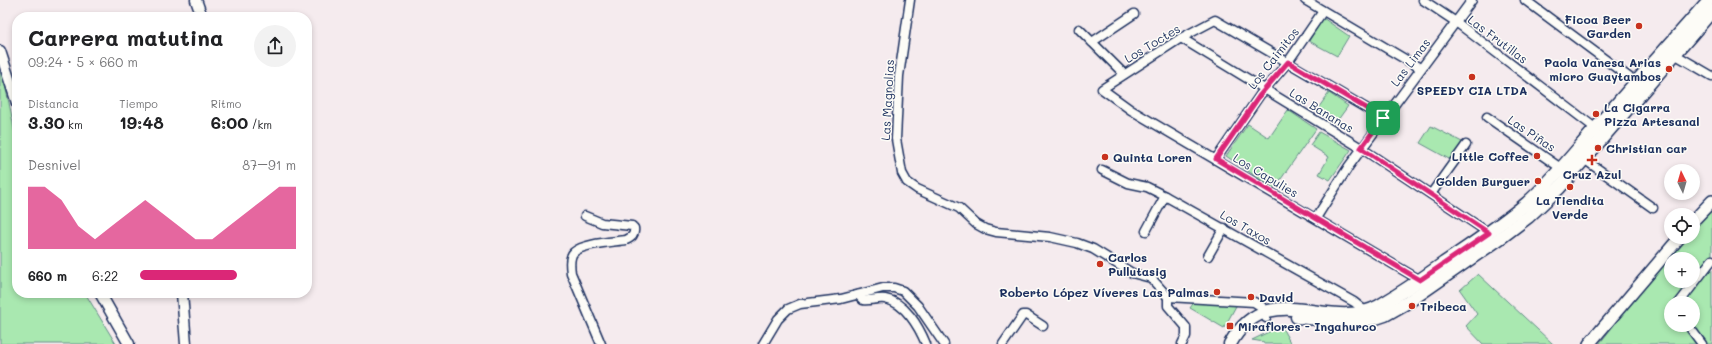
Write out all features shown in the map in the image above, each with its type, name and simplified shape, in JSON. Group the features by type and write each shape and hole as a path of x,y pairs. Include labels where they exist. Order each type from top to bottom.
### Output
{"main road":[{"path":"1237,340 1254,327 1265,315 1284,308 1364,316 1385,315 1408,302 1503,236 1528,217 1559,188 1584,159 1709,0"},
{"path":"1364,316 1489,233 1527,203 1562,169 1595,128 1676,55 1712,11"},
{"path":"1700,214 1712,202"},
{"path":"1589,344 1674,244"}],"street":[{"path":"196,0 200,12"},
{"name":"Las Magnolias","path":"910,0 899,76 896,139 902,173 908,182 917,189 959,208 976,224 985,230 1050,237 1077,243 1093,249 1132,273 1151,278 1168,297"},
{"path":"1305,0 1420,68"},
{"name":"Las Frutillas","path":"1424,0 1456,22 1595,128"},
{"name":"Las Limas","path":"1316,218 1361,148 1472,0"},
{"path":"1525,0 1640,86"},
{"name":"Los Caimitos","path":"1216,159 1226,141 1264,89 1288,62 1323,11"},
{"path":"1092,42 1134,14"},
{"name":"Los Toctes","path":"1102,89 1181,38 1215,20 1288,62"},
{"path":"1079,29 1124,74"},
{"name":"Las Bananas","path":"1181,38 1361,148 1489,233"},
{"path":"0,50 12,87"},
{"path":"1676,55 1712,76"},
{"path":"1288,62 1383,118"},
{"name":"Los Capulies","path":"1102,89 1131,110 1420,280"},
{"name":"Las Piñas","path":"1487,118 1562,169"},
{"path":"1431,194 1466,145"},
{"path":"1584,159 1653,208"},
{"name":"Los Taxos","path":"1102,170 1128,183 1147,187 1224,228 1354,302 1364,316"},
{"path":"1146,231 1165,196"},
{"path":"585,216 602,223 632,226 635,232 632,237 626,240 583,247 574,252 571,257 571,273 601,344"},
{"path":"1208,256 1224,228"},
{"path":"1684,296 1712,260"},
{"path":"763,344 778,319 788,309 800,304 858,295 882,288 894,288 903,291 918,306 944,344"},
{"path":"858,295 863,300 886,299 899,305 915,324 926,344"},
{"path":"1182,344 1186,336 1186,328 1168,306 1168,297 1254,302 1259,304 1265,315"},
{"path":"103,298 129,344"},
{"path":"182,298 186,344"},
{"path":"1003,344 1023,315 1026,315 1044,326"},
{"path":"1693,332 1702,344"}],"green space":[{"path":"1323,18 1349,36 1337,56 1309,41"},
{"path":"0,63 12,118 12,298 88,298 116,344 0,344"},
{"path":"1329,93 1348,106 1335,124 1316,111"},
{"path":"1288,110 1316,129 1274,189 1226,156 1248,124 1269,138"},
{"path":"1431,126 1464,143 1449,159 1420,143"},
{"path":"1319,132 1351,150 1330,180 1319,174 1329,157 1310,145"},
{"path":"1712,206 1712,344 1599,344 1664,262 1664,288 1700,288 1700,252 1672,252 1678,244 1700,244 1700,219"},
{"path":"1478,274 1553,344 1483,344 1466,326 1477,314 1460,290"},
{"path":"1195,301 1228,303 1236,306 1224,328 1190,308"},
{"path":"1281,326 1291,344 1264,344 1264,342 1252,340"}],"place":[{"name":"Ficoa Beer Garden","path":"1639,26"},
{"name":"Paola Vanesa Arias micro Guaytambos","path":"1669,69"},
{"name":"SPEEDY CIA LTDA","path":"1472,77"},
{"name":"La Cigarra Pizza Artesanal","path":"1596,114"},
{"name":"Christian car","path":"1598,148"},
{"name":"Little Coffee","path":"1537,156"},
{"name":"Quinta Loren","path":"1105,157"},
{"name":"Cruz Azul","path":"1592,160"},
{"name":"Golden Burguer","path":"1538,181"},
{"name":"La Tiendita Verde","path":"1570,187"},
{"name":"Carlos Pullutasig","path":"1100,264"},
{"name":"Roberto López Víveres Las Palmas","path":"1217,292"},
{"name":"David","path":"1251,297"},
{"name":"Tribeca","path":"1412,306"},
{"name":"Miraflores - Ingahurco","path":"1230,326"}],"route":[{"path":"1288,62 1383,118 1361,148 1489,233 1420,280 1216,159 1226,141 1264,89 1288,62"}]}
